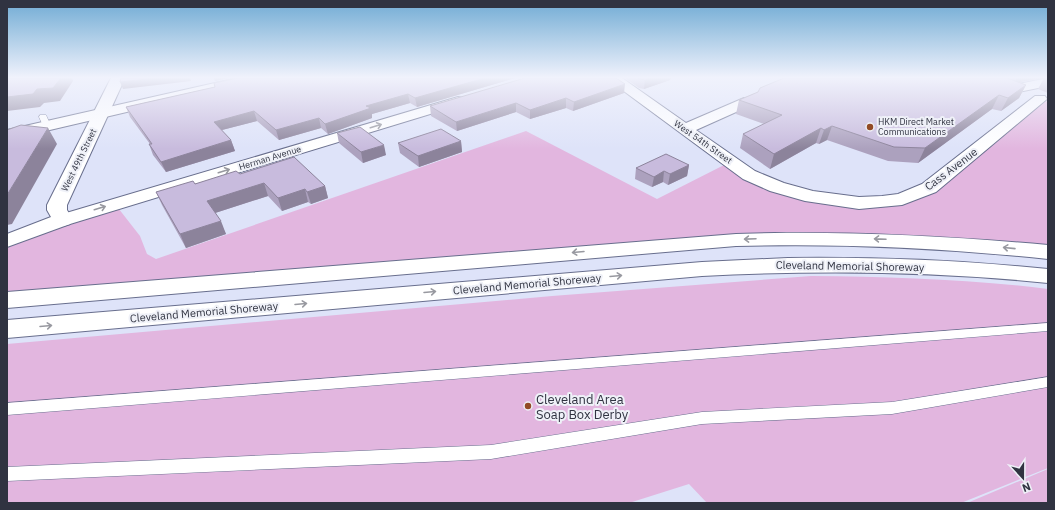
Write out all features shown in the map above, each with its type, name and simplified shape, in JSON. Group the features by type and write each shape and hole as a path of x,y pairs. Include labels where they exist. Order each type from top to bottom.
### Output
{"main road":[{"name":"West 49th Street","path":"62,220 57,210 57,205 107,102"},
{"path":"7,135 45,121 102,113 151,102"},
{"name":"Herman Avenue","path":"7,241 62,220 455,102"},
{"name":"West 54th Street","path":"647,102 749,175 777,187"},
{"path":"685,129 747,102"},
{"name":"Cass Avenue","path":"777,187 812,197 859,202 882,202 902,199 929,188 1043,102"},
{"path":"7,300 736,240 838,238 910,240 1048,252"},
{"name":"Cleveland Memorial Shoreway","path":"7,329 702,269 772,265 843,264 917,266 1048,276"}],"lane":[{"path":"7,409 1048,327"},
{"path":"7,474 491,452 586,438 702,418 892,408 1048,382"}],"shaded area":[{"path":"1036,102 1048,102 1048,252 773,239 7,300 7,241 115,204 140,236 147,254 156,259 526,131 657,199 730,162 812,197 902,199"},
{"name":"Cleveland Area Soap Box Derby","path":"811,276 930,279 1048,289 1048,468 961,503 707,503 689,484 629,503 7,503 7,344 552,296"},
{"path":"1048,469 1048,503 967,503"}],"building":[{"path":"149,102 381,102 366,106 371,108 325,124 319,118 276,130 254,111 214,122 231,140 161,162 149,144 152,144 126,107"},
{"path":"444,102 555,102 530,110 516,103 456,122 430,106"},
{"path":"744,102 990,102 925,148 894,147 832,126 824,130 821,128 774,154 743,134 782,115"},
{"path":"21,125 48,128 7,195 7,130"},
{"path":"360,127 384,145 361,152 337,133"},
{"path":"441,129 461,141 418,156 398,143"},
{"path":"666,154 689,165 670,174 664,171 654,177 636,168"},
{"path":"294,157 325,186 307,192 305,189 278,198 264,183 207,201 221,221 180,234 156,192 193,181 195,184 236,171 240,174"}],"place":[{"name":"HKM Direct Market Communications","path":"870,127"},
{"name":"Cleveland Area Soap Box Derby","path":"528,406"}]}
